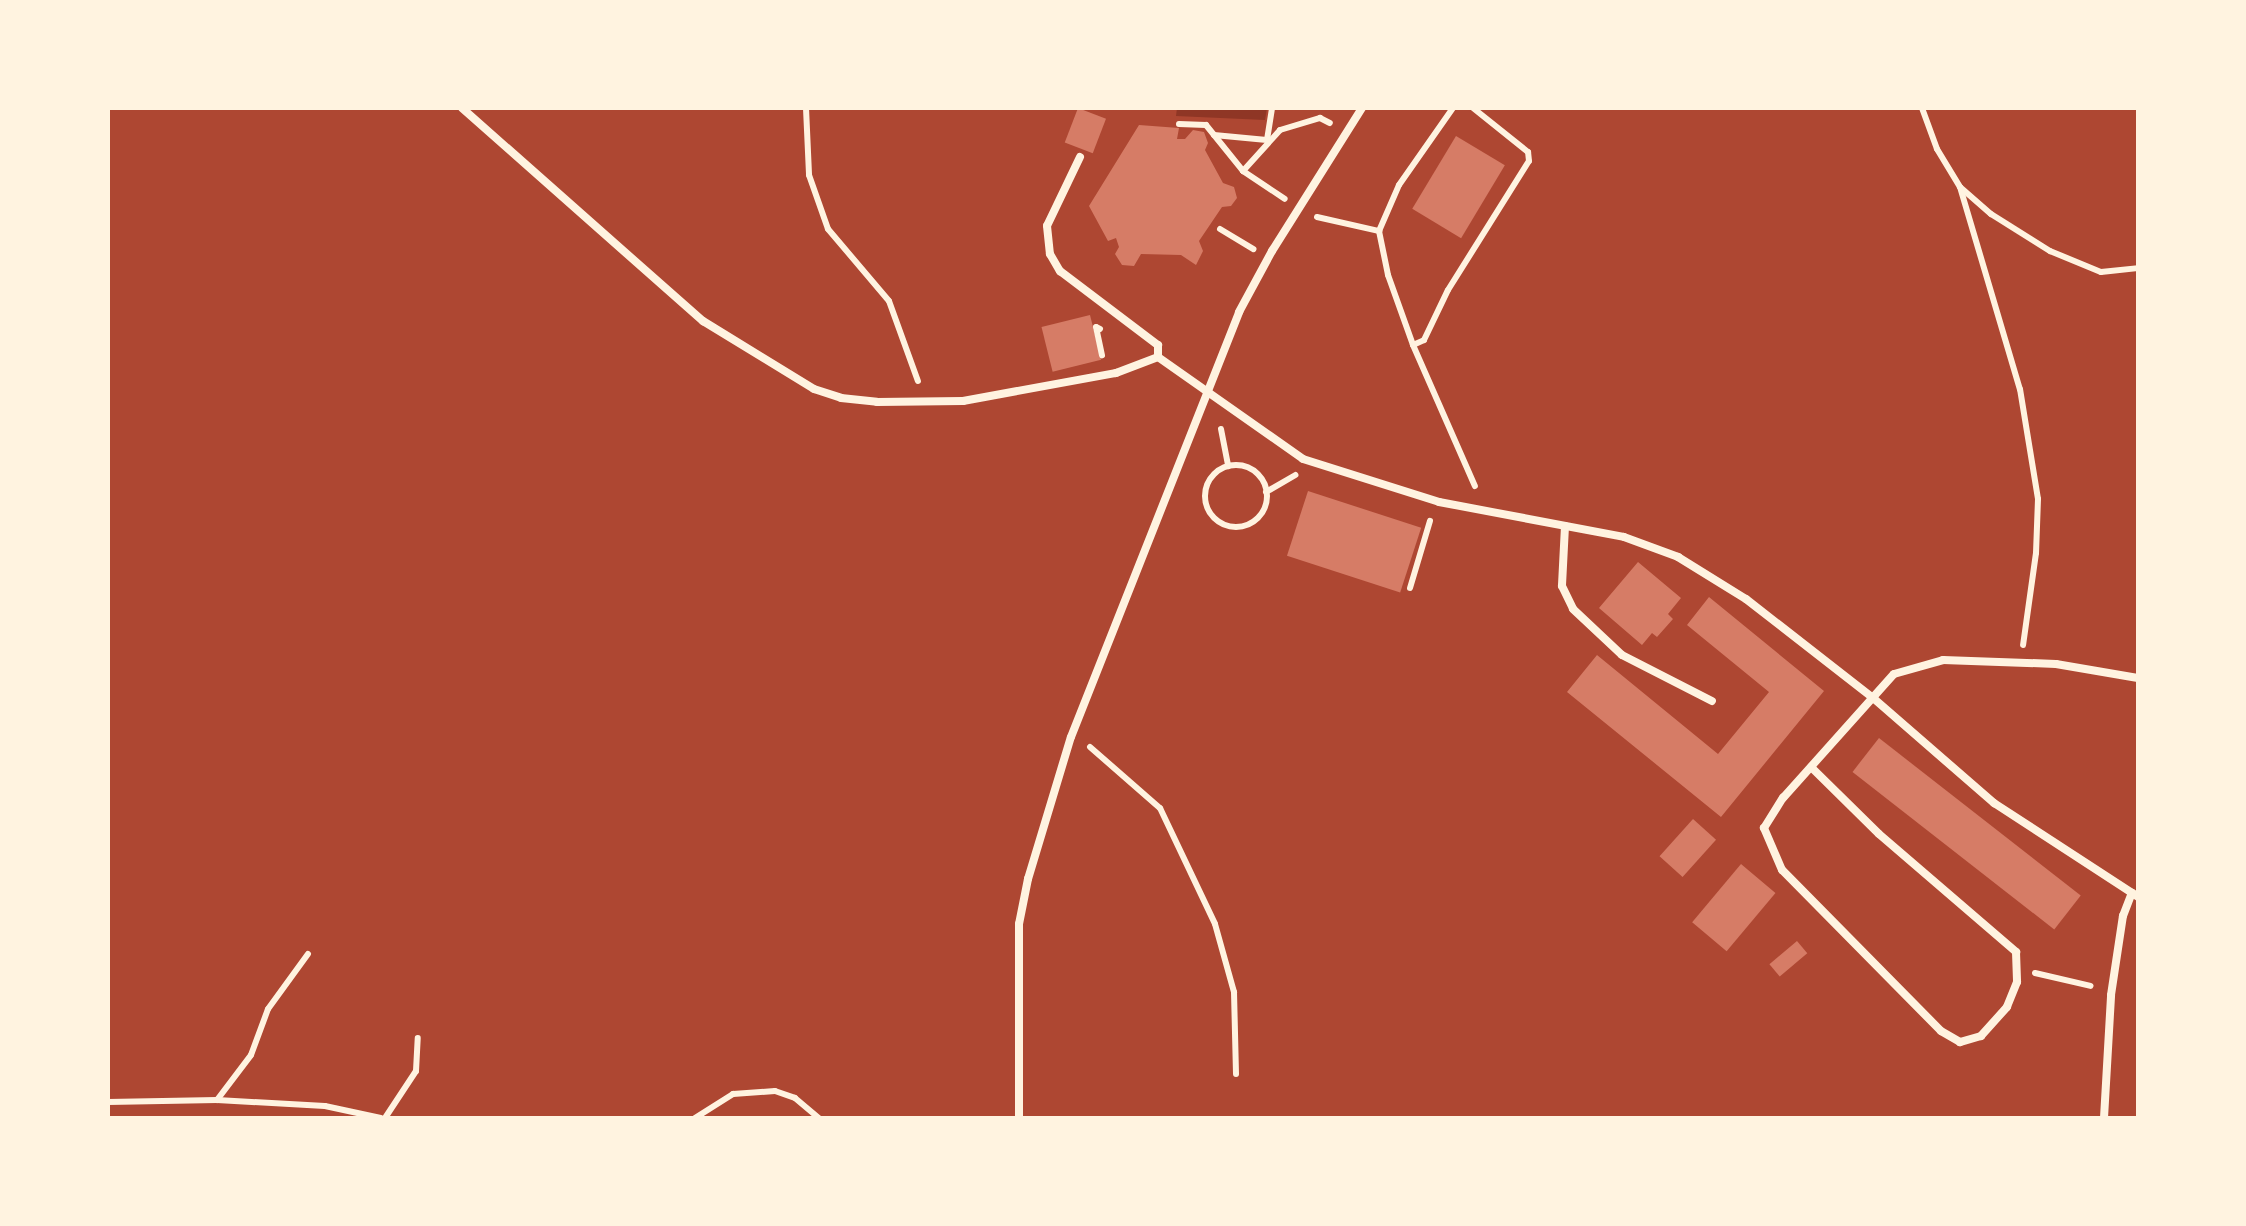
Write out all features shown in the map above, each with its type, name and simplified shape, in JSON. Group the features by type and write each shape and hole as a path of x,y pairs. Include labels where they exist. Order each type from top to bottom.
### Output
{"lane":[{"path":"462,108 702,320 778,369 842,398 925,402 1043,388 1116,373 1158,358"},
{"path":"1019,1118 1019,924 1028,878 1071,736 1205,389 1268,258 1362,108"},
{"path":"1080,157 1046,226 1050,254 1060,271 1158,345 1158,358"},
{"path":"1158,358 1302,459 1436,501 1624,537 1678,558 1746,598 1872,697 1994,802 2135,895 2123,916 2112,992 2104,1118"},
{"path":"1566,526 1562,586 1572,610 1622,655 1712,701"},
{"path":"1810,767 1878,834 2016,952 2017,982 2007,1008 1981,1036 1960,1042 1941,1031 1782,870 1764,828 1810,767 1894,674 1943,660 2022,662 2138,678"}],"path":[{"path":"806,108 809,175 828,229 889,302 925,402"},
{"path":"1267,140 1272,108"},
{"path":"1314,108 1320,118"},
{"path":"1453,108 1399,185 1380,231 1388,274 1413,345 1486,510"},
{"path":"1413,345 1424,340 1448,290 1530,162 1528,152 1473,108"},
{"path":"1922,108 1937,149 1960,187 2020,389 2038,499 2022,662"},
{"path":"1243,170 1280,130 1310,123"},
{"path":"1180,124 1206,125 1243,170 1298,208 1320,218 1380,231"},
{"path":"1213,135 1267,140"},
{"path":"1960,187 1991,214 2050,250 2101,272 2138,268"},
{"path":"1220,229 1268,258"},
{"path":"1235,466 1256,473 1266,499 1256,519 1236,527 1216,520 1207,508 1205,493 1215,474 1235,466"},
{"path":"1410,588 1436,501"},
{"path":"1071,736 1082,740 1160,808 1215,924 1234,992 1236,1074"},
{"path":"217,1100 251,1055 268,1009 308,954"},
{"path":"2017,968 2112,992"},
{"path":"108,1102 217,1100 325,1106 383,1118 416,1071 418,1038"},
{"path":"698,1117 733,1094 774,1090 796,1098 819,1118"}],"shaded area":[{"path":"108,108 2138,108 2138,1118 108,1118"},
{"path":"1177,108 1267,108 1265,120 1176,116"}],"building":[{"path":"1078,108 1106,119 1093,153 1065,143"},
{"path":"1139,125 1179,128 1177,139 1185,139 1193,130 1204,132 1208,143 1205,150 1223,183 1234,187 1237,198 1231,206 1222,207 1199,241 1203,251 1196,265 1181,255 1141,254 1134,266 1122,265 1115,254 1119,247 1116,238 1108,241 1089,206"},
{"path":"1456,136 1505,165 1461,238 1412,209"},
{"path":"1090,315 1101,360 1053,372 1041,327"},
{"path":"1308,491 1421,528 1400,592 1287,556"},
{"path":"1638,562 1681,598 1668,614 1673,619 1657,637 1652,633 1642,645 1599,608"},
{"path":"1709,597 1824,691 1721,817 1567,692 1597,655 1718,754 1769,692 1687,625"},
{"path":"1879,738 2081,896 2054,929 1853,772"},
{"path":"1693,819 1716,840 1683,877 1660,856"},
{"path":"1741,864 1775,893 1727,951 1692,922"},
{"path":"1797,941 1807,953 1780,976 1769,964"}]}
